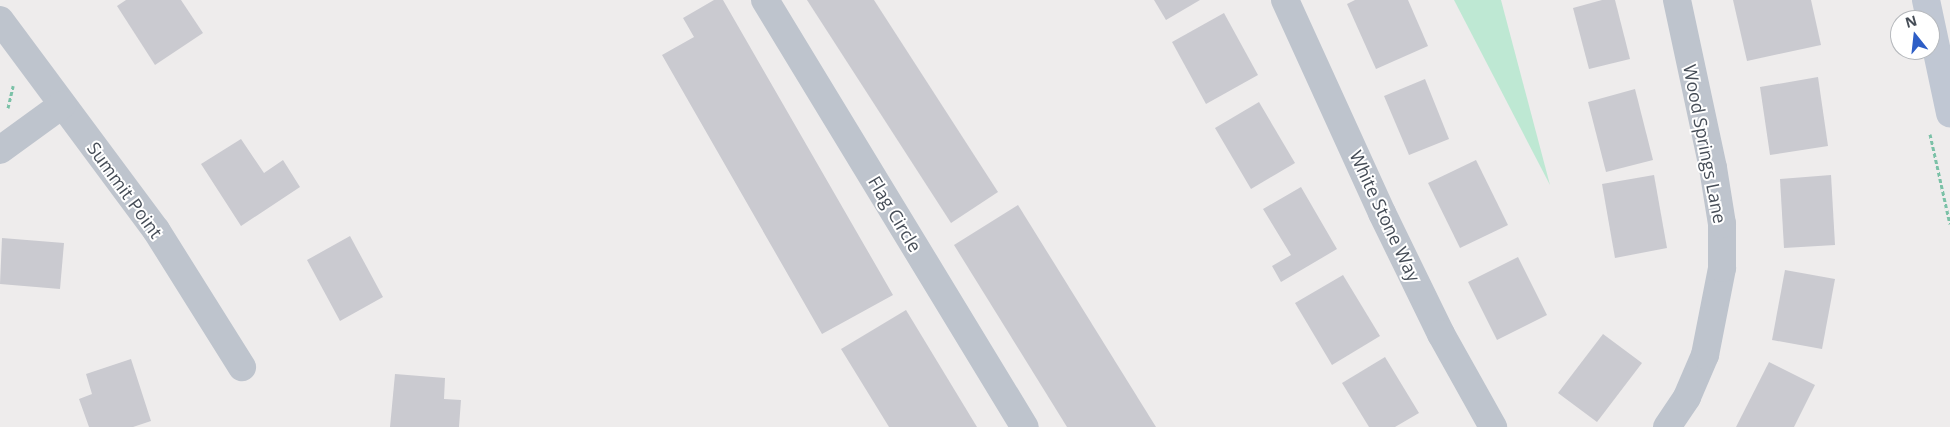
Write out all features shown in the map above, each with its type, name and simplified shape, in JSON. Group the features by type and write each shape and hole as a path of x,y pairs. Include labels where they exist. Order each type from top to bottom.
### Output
{"street":[{"name":"Flag Circle","path":"765,0 1025,427"},
{"name":"White Stone Way","path":"1285,0 1386,222 1493,427"},
{"name":"Wood Springs Lane","path":"1667,427 1687,397 1705,355 1722,268 1722,224 1714,168 1677,0"},
{"path":"1926,0 1940,120"},
{"name":"Summit Point","path":"0,20 156,230 242,367"},
{"path":"0,150 62,105"}],"path":[{"path":"4,113 14,91 12,79"},
{"path":"1940,120 1950,224"}],"green space":[{"path":"1454,0 1501,0 1550,185"}],"building":[{"path":"126,0 181,0 203,33 155,65 117,6"},
{"path":"714,0 723,0 893,295 822,334 662,55 694,37 683,18"},
{"path":"807,0 874,0 998,192 951,223"},
{"path":"1154,0 1200,0 1166,20"},
{"path":"1355,0 1408,0 1428,46 1376,69 1347,4"},
{"path":"1602,0 1615,0 1630,59 1589,69 1573,8"},
{"path":"1733,0 1811,0 1821,45 1747,61"},
{"path":"1224,13 1258,75 1206,104 1172,42"},
{"path":"1818,77 1828,146 1770,155 1760,87"},
{"path":"1425,79 1449,139 1409,155 1384,96"},
{"path":"1635,89 1653,160 1606,172 1588,102"},
{"path":"1259,102 1295,163 1251,189 1215,128"},
{"path":"241,139 264,173 283,160 300,187 241,226 201,164"},
{"path":"1476,160 1508,225 1460,248 1428,183"},
{"path":"1654,175 1667,248 1615,258 1602,184"},
{"path":"1831,175 1835,245 1784,248 1780,179"},
{"path":"1301,187 1337,249 1281,282 1272,266 1291,255 1263,209"},
{"path":"1018,205 1156,427 1067,427 954,245"},
{"path":"350,236 383,297 340,321 307,260"},
{"path":"2,238 64,243 60,289 0,284"},
{"path":"1518,257 1547,315 1497,340 1468,282"},
{"path":"1785,270 1835,279 1822,349 1772,340"},
{"path":"1343,275 1380,336 1332,365 1295,303"},
{"path":"906,310 977,427 889,427 841,349"},
{"path":"1603,334 1642,363 1597,422 1558,393"},
{"path":"1385,357 1419,413 1395,427 1369,427 1342,383"},
{"path":"131,359 151,421 133,427 89,427 79,399 92,394 86,374"},
{"path":"1769,362 1815,385 1794,427 1736,427"},
{"path":"395,374 445,378 444,399 461,400 459,427 390,427"}]}
